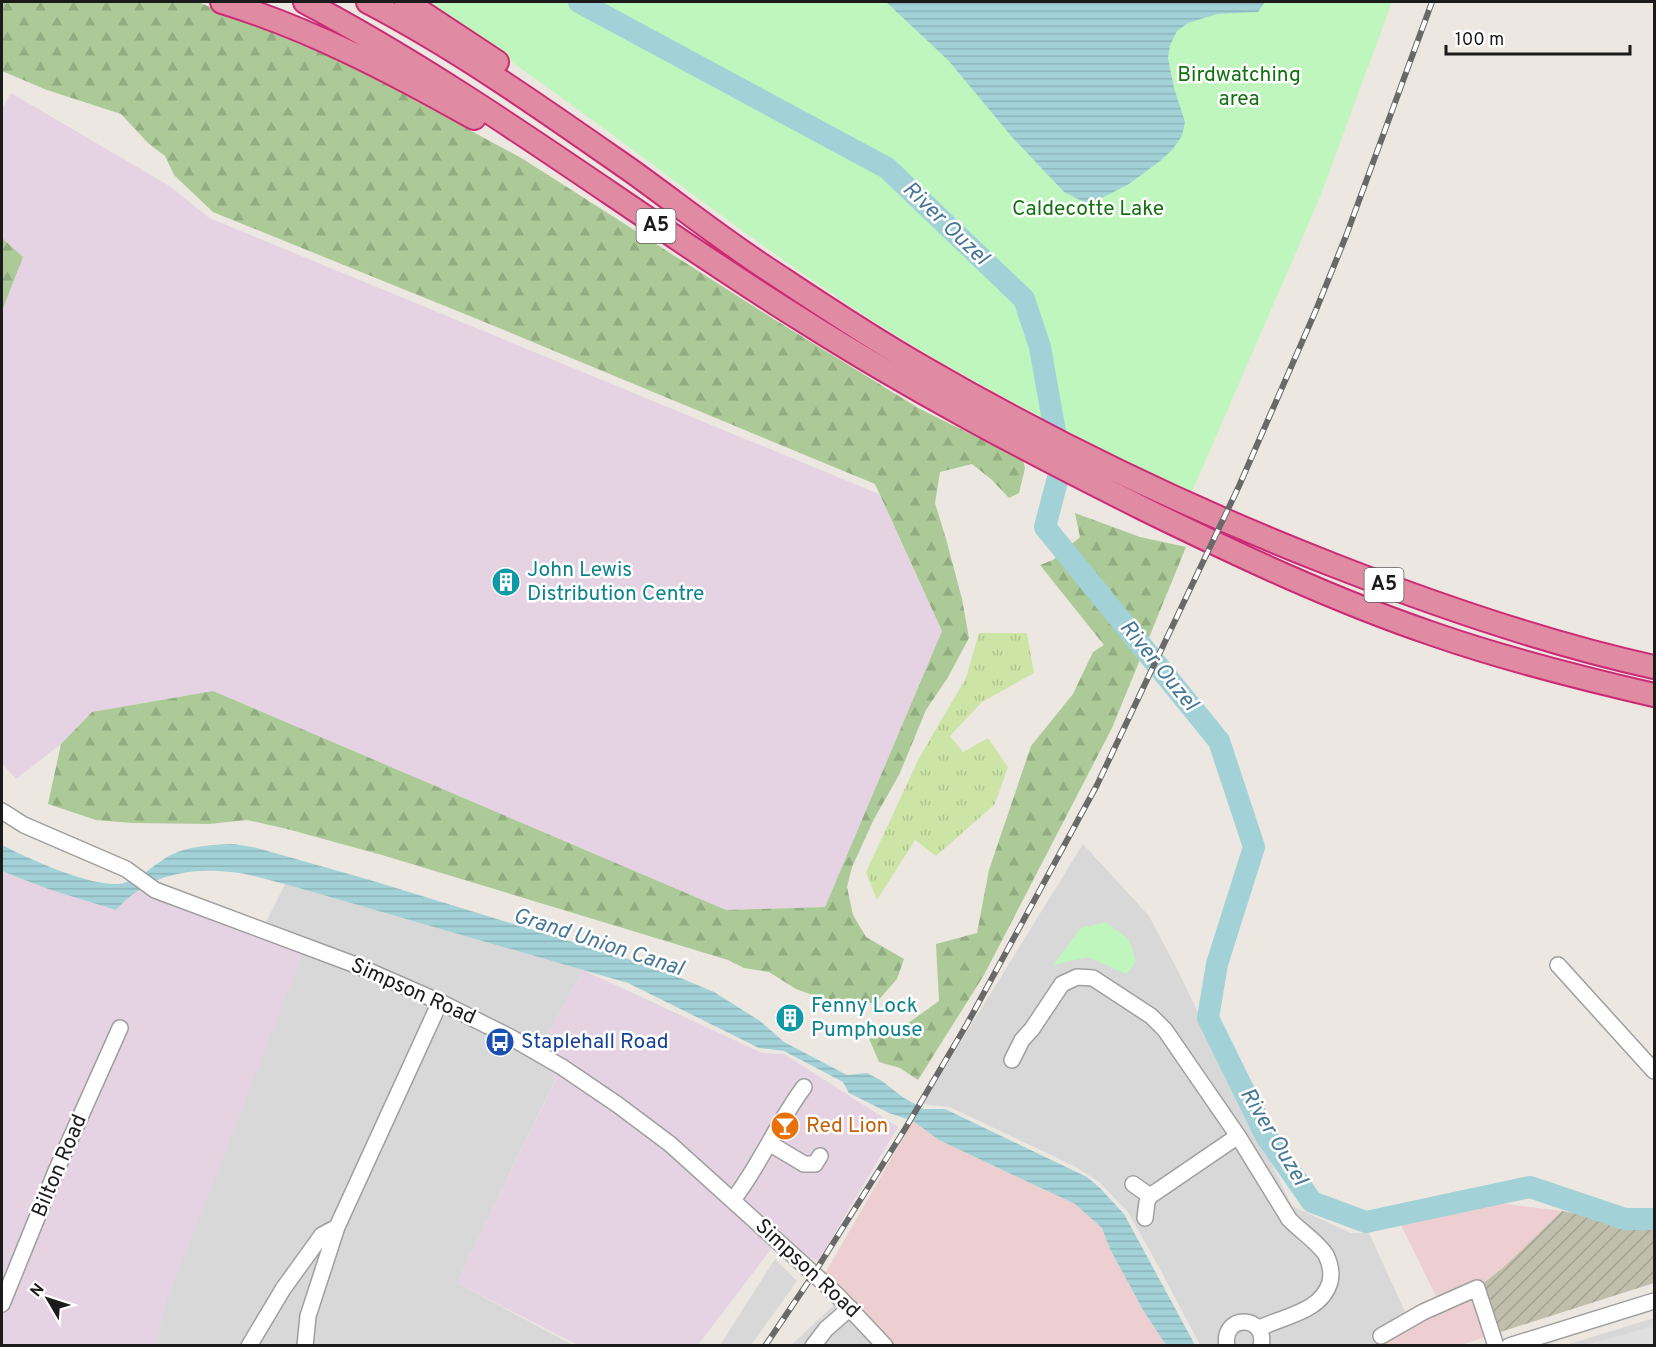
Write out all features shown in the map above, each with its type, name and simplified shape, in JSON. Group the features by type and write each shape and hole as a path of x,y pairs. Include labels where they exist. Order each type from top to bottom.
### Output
{"highway":[{"path":"222,2 252,11 328,43 402,78 500,133 544,148"},
{"name":"A5","path":"305,2 354,28 444,82 802,321 908,384 1012,441 1230,551 1310,586 1431,634 1534,665 1654,695"},
{"name":"A5","path":"368,2 403,20 486,72 633,172 752,259 833,312 922,368 1013,417 1124,474 1245,531 1427,602 1600,655 1654,667"},
{"path":"406,2 506,68 570,117 633,172"}],"street":[{"name":"Simpson Road","path":"2,811 24,825 126,869 155,890 354,964 440,1002 510,1037 590,1086 670,1144 850,1308 885,1346"},
{"path":"1558,965 1654,1071"},
{"path":"1012,1060 1022,1040 1062,984 1077,977 1094,978 1151,1016 1165,1030 1238,1136 1289,1219 1325,1254 1330,1264 1331,1276 1328,1288 1317,1301 1304,1310 1258,1329"},
{"path":"305,1346 308,1316 337,1227 440,1002"},
{"name":"Bilton Road","path":"2,1304 56,1171 120,1028"},
{"path":"734,1200 787,1110 804,1088"},
{"path":"1145,1218 1150,1196 1238,1136"},
{"path":"769,1143 804,1164 815,1164 820,1156"},
{"path":"1133,1184 1150,1196"},
{"path":"249,1346 283,1289 322,1235 337,1227"},
{"path":"1382,1336 1424,1312 1477,1288 1497,1346"},
{"path":"1509,1346 1654,1301"},
{"path":"813,1346 826,1329 850,1308"},
{"path":"1227,1346 1227,1334 1233,1325 1244,1322 1258,1329 1261,1334 1261,1346"}],"shaded area":[{"path":"11,93 171,187 209,218 879,494 942,631 825,907 726,910 213,691 92,712 61,744 16,779 2,763 2,311 23,257 2,238 2,109"},
{"path":"1083,844 1149,916 1292,1206 1351,1233 1369,1233 1406,1314 1375,1331 1379,1345 1200,1345 1128,1212 1099,1182 1076,1167 950,1107 923,1103"},
{"path":"2,871 48,889 128,896 143,887 305,948 164,1308 156,1345 2,1345"},
{"path":"285,884 583,970 541,1047 555,1080 457,1283 573,1345 156,1346 261,932"},
{"path":"583,970 762,1053 784,1054 898,1127 818,1261 777,1241 698,1345 578,1345 457,1283 555,1081 541,1047"},
{"path":"913,1121 939,1140 1075,1204 1102,1228 1110,1249 1143,1310 1166,1345 887,1345 823,1277"},
{"path":"1483,1201 1562,1211 1505,1266 1481,1285 1494,1334 1461,1345 1379,1346 1374,1331 1437,1298 1400,1223"},
{"path":"1562,1211 1625,1222 1654,1222 1654,1283 1494,1334 1481,1285 1505,1266"},
{"path":"775,1259 797,1281 751,1345 720,1345"},
{"path":"835,1304 874,1345 790,1346"},
{"path":"1654,1318 1654,1345 1566,1345"},
{"path":"1651,1327 1654,1330 1654,1345 1584,1345"}],"green space":[{"path":"2,2 198,2 350,65 523,159 772,318 920,409 1023,460 1025,468 1019,493 1009,498 972,464 940,472 935,503 962,599 969,638 948,677 926,710 899,775 874,819 852,867 847,887 853,915 866,937 904,959 897,979 875,1004 853,999 824,999 796,989 769,972 744,968 728,960 646,935 382,855 287,829 247,820 209,824 96,820 48,804 61,744 92,712 213,691 726,910 825,907 942,631 875,484 213,212 174,175 165,156 149,144 121,114 47,90 2,71"},
{"name":"Caldecotte Lake","path":"422,2 1392,2 1320,197 1191,494 1019,406 935,359 853,308 744,232 585,114"},
{"path":"2,238 23,257 2,311"},
{"path":"1075,513 1140,537 1186,547 1112,728 984,975 918,1080 900,1068 879,1062 865,1029 907,1024 939,1001 936,944 977,933 989,870 1031,746 1073,694 1093,652 1104,645 1040,565 1053,560 1080,537"},
{"path":"979,633 1027,633 1034,673 982,702 950,736 963,752 988,738 1008,767 995,804 936,856 915,840 877,900 866,872 919,758 966,678"},
{"path":"1106,922 1129,940 1136,962 1126,974 1088,957 1053,965 1081,928"}],"water":[{"name":"Caldecotte Lake","path":"886,2 1265,2 1258,12 1217,14 1188,23 1177,31 1170,45 1168,58 1174,88 1185,122 1182,136 1160,161 1129,184 1094,202 1084,202 1064,192 1012,137 948,60"},
{"path":"234,844 257,848 370,880 654,967 714,992 760,1021 784,1042 847,1075 867,1073 924,1109 945,1109 1087,1177 1124,1214 1195,1345 1166,1345 1143,1310 1110,1249 1102,1228 1075,1204 939,1140 913,1121 889,1113 849,1093 843,1082 784,1051 759,1048 628,983 244,874 198,871 168,876 140,889 116,910 48,889 2,871 2,845 62,872 97,882 124,883 136,878 165,858 186,849"}],"waterway":[{"name":"River Ouzel","path":"579,2 887,168 1024,299 1040,347 1061,466 1045,527 1219,741 1254,847 1217,964 1208,1018 1266,1136 1312,1202 1366,1222 1530,1187 1625,1219 1654,1219"}],"railway":[{"path":"765,1346 813,1275 905,1129 967,1024 1097,785 1239,486 1316,310 1346,236 1432,2"}],"place":[{"name":"John Lewis Distribution Centre","path":"506,582"},
{"name":"Fenny Lock Pumphouse","path":"790,1018"},
{"name":"Staplehall Road","path":"500,1042"},
{"name":"Red Lion","path":"785,1126"}],"park label":[{"name":"Birdwatching area","path":"1239,87"}],"water label":[{"name":"Grand Union Canal","path":"598,943"}]}
